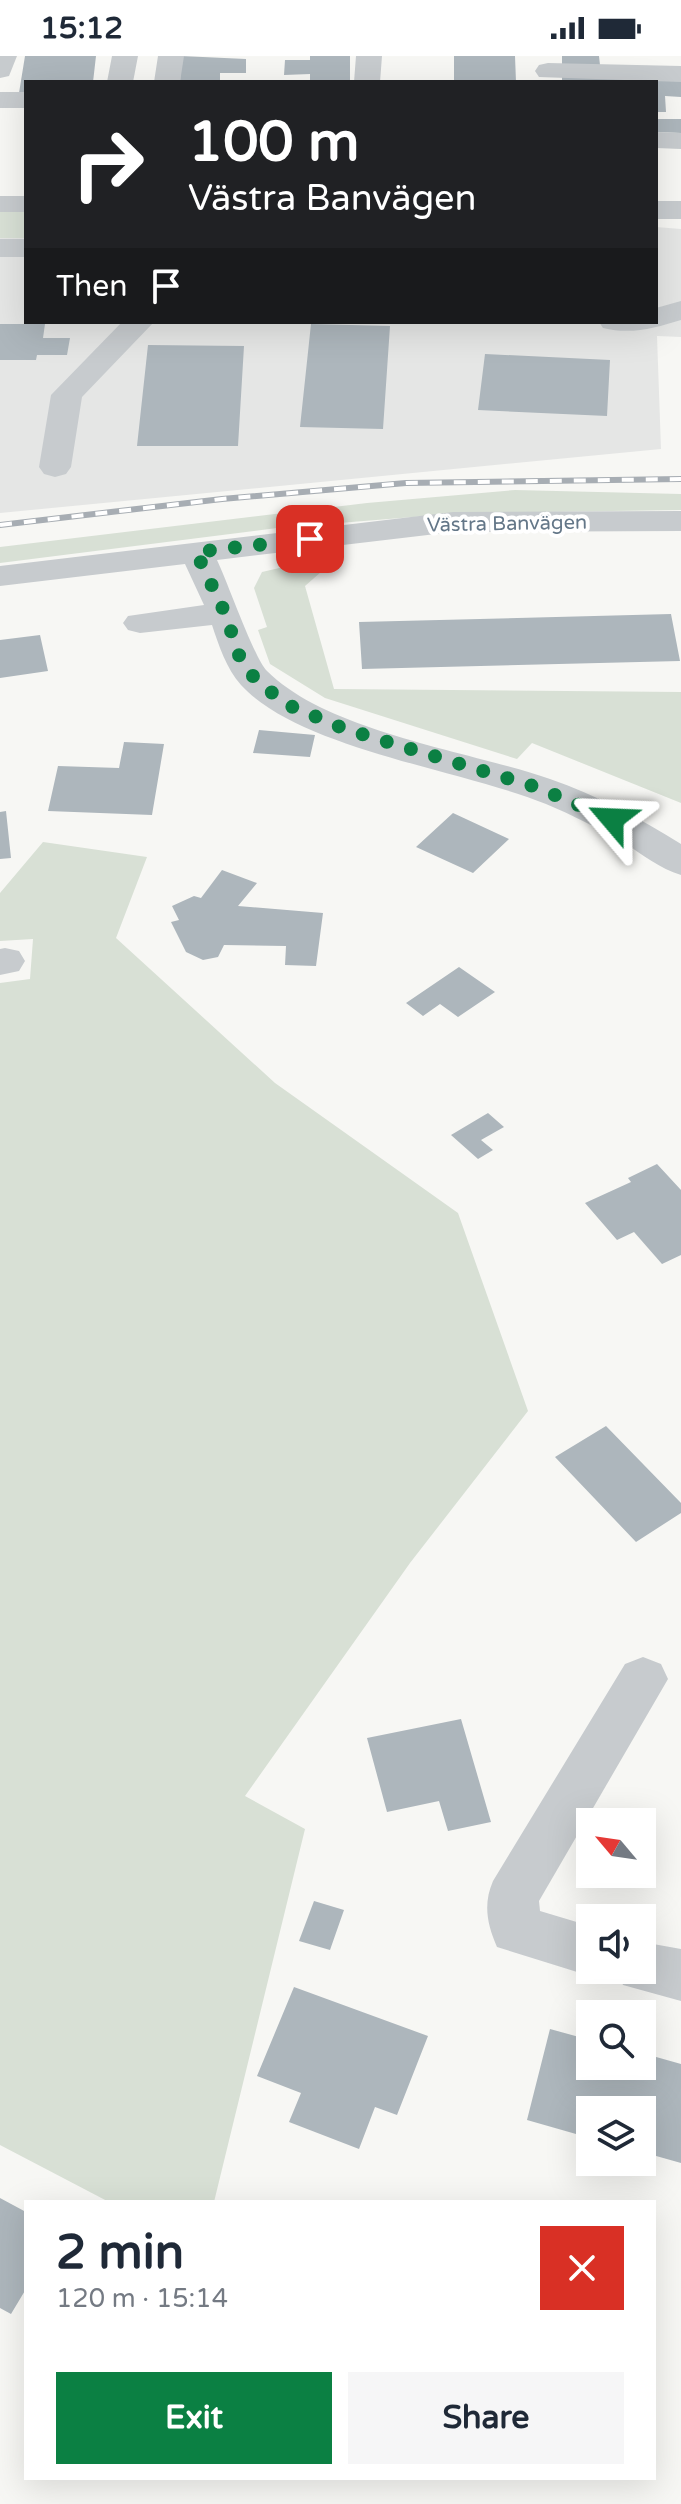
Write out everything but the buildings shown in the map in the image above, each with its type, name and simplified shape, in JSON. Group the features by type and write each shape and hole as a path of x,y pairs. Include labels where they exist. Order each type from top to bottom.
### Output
{"street":[{"path":"120,80 125,56"},
{"path":"167,80 171,56"},
{"path":"367,80 369,56"},
{"path":"548,70 681,74"},
{"path":"0,100 24,100"},
{"path":"658,140 681,141"},
{"path":"0,204 24,204"},
{"path":"658,210 681,210"},
{"path":"0,248 24,248"},
{"path":"658,317 681,310"},
{"path":"55,467 67,395 137,324"},
{"name":"Västra Banvägen","path":"0,576 453,522 681,521"},
{"path":"196,552 225,613 241,661 257,681 288,705 345,729 536,787 587,806 681,862"},
{"path":"140,623 225,613"},
{"path":"576,1947 516,1929 512,1898 643,1679"},
{"path":"656,1970 681,1975"}],"shaded area":[{"path":"0,211 24,211 24,238 0,238"},
{"path":"658,227 681,229 681,337 657,336 661,449 0,513 0,238 24,238 24,324 658,324"},
{"path":"515,490 681,494 681,510 463,513 277,528 0,563 0,547 367,503"},
{"path":"329,565 305,586 334,689 681,692 681,803 532,743 517,759 325,698 270,664 258,630 267,627 254,588 262,572 288,566"},
{"path":"43,842 147,857 116,938 275,1083 458,1213 528,1411 410,1563 245,1796 305,1829 214,2200 105,2200 0,2145 0,983 30,979 33,939 0,941 0,893"}],"railway":[{"path":"0,525 222,499 406,483 681,479"}],"route":[{"path":"310,539 196,552 225,613 241,661 257,681 288,705 345,729 536,787 612,819"}]}
